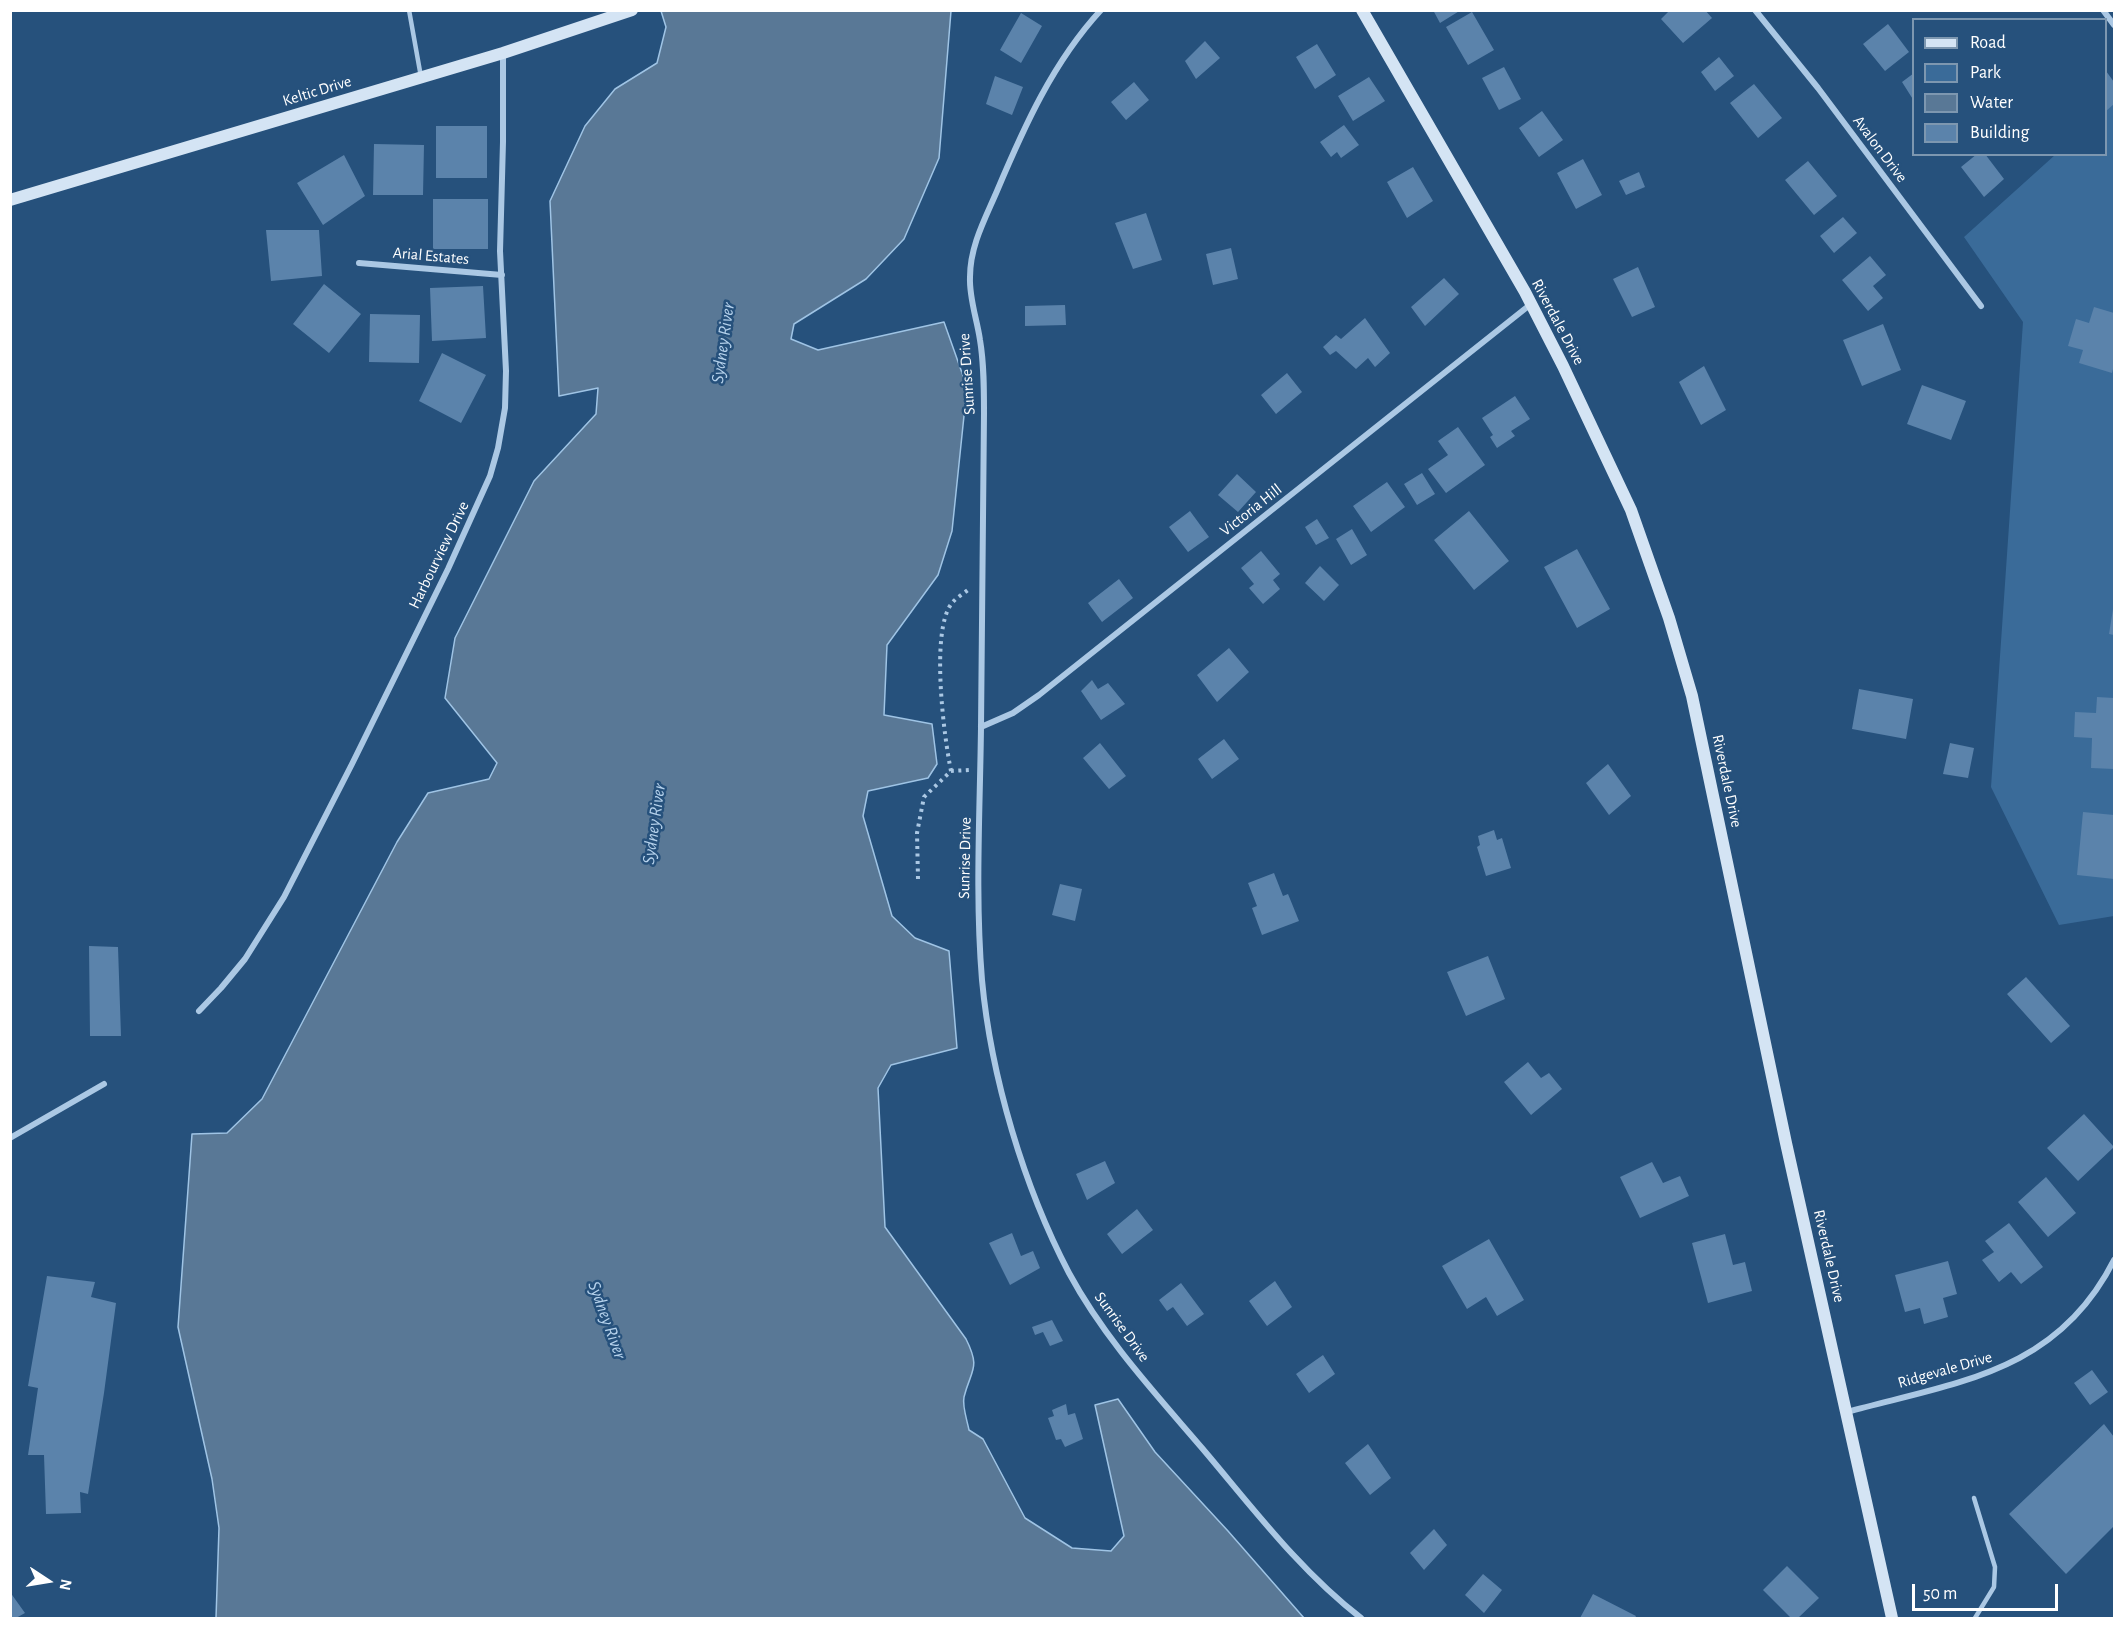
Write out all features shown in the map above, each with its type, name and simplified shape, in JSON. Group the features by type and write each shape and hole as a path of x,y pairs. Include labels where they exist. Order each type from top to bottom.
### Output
{"main road":[{"name":"Keltic Drive","path":"10,200 503,53 632,10"},
{"name":"Riverdale Drive","path":"1362,10 1531,304 1583,406 1631,510 1670,618 1692,696 1786,1143 1892,1618"}],"street":[{"name":"Sunrise Drive","path":"1101,10 1066,53 1044,91 976,240 971,262 970,289 984,364 978,897 982,982 995,1058 1013,1135 1037,1202 1057,1250 1071,1276 1098,1320 1153,1390 1304,1567 1339,1601 1362,1618"},
{"name":"Avalon Drive","path":"1755,10 1818,88 1981,306"},
{"path":"2103,10 2115,25"},
{"name":"Harbourview Drive","path":"199,1011 244,959 284,897 357,755 490,476 505,408 506,371 501,275 503,53"},
{"name":"Arial Estates","path":"359,263 501,275"},
{"name":"Victoria Hill","path":"981,727 1013,713 1039,695 1531,304"},
{"path":"10,1138 104,1084"},
{"name":"Ridgevale Drive","path":"1847,1412 1968,1380 1992,1372 2020,1358 2046,1341 2075,1316 2098,1287 2115,1260"}],"lane":[{"path":"409,10 421,77"},
{"path":"1974,1498 1995,1567 1994,1587 1975,1618"}],"path":[{"path":"918,879 917,833 924,797 951,771 941,700 941,635 951,604 982,579"}],"green space":[{"path":"2114,101 2114,916 2059,925 1991,787 2023,322 1964,237 2054,156 2107,156 2107,108"}],"water":[{"name":"Sydney River","path":"661,11 951,11 939,158 904,239 866,279 794,324 791,339 818,350 944,322 967,387 952,531 938,575 887,645 884,715 932,724 937,764 928,778 868,791 863,816 892,916 915,938 949,951 957,1048 891,1065 878,1088 885,1227 971,1349 974,1363 964,1401 969,1430 983,1439 1025,1518 1072,1548 1111,1551 1124,1536 1095,1405 1118,1399 1155,1452 1304,1618 216,1618 219,1528 212,1479 178,1327 192,1134 227,1133 262,1099 397,842 428,793 489,779 497,763 445,698 455,638 534,481 596,414 598,388 559,396 550,201 585,126 615,89 657,63 666,27"}],"building":[{"path":"1433,10 1461,10 1440,23"},
{"path":"1670,10 1705,10 1712,18 1683,43 1661,19"},
{"path":"1472,12 1494,50 1468,65 1446,27"},
{"path":"1021,13 1042,26 1021,63 1000,50"},
{"path":"1888,24 1909,52 1885,71 1863,44"},
{"path":"1205,41 1220,58 1196,79 1185,61"},
{"path":"1317,44 1336,75 1315,89 1296,57"},
{"path":"1719,57 1734,76 1715,91 1701,72"},
{"path":"1504,67 1521,99 1499,110 1482,78"},
{"path":"2107,72 2114,82 2114,104 2107,110"},
{"path":"1912,74 1912,98 1902,82"},
{"path":"995,76 1023,87 1012,115 986,104"},
{"path":"1369,77 1385,101 1353,121 1338,96"},
{"path":"1134,82 1149,100 1126,120 1111,102"},
{"path":"1754,84 1782,118 1758,138 1730,103"},
{"path":"1542,111 1563,140 1539,157 1519,128"},
{"path":"1344,125 1359,145 1341,158 1337,152 1331,157 1320,142"},
{"path":"436,126 487,126 487,178 436,178"},
{"path":"374,144 424,145 423,195 373,195"},
{"path":"344,155 365,196 323,225 297,183"},
{"path":"1975,156 1987,156 2004,179 1984,197 1961,167"},
{"path":"1583,159 1602,195 1576,209 1557,173"},
{"path":"1808,161 1837,196 1814,215 1785,180"},
{"path":"1413,167 1433,201 1407,218 1387,182"},
{"path":"1639,172 1645,187 1626,195 1619,181"},
{"path":"433,199 488,199 488,249 433,249"},
{"path":"1146,213 1162,260 1133,269 1115,223"},
{"path":"1843,217 1857,233 1834,253 1820,236"},
{"path":"266,230 319,230 322,276 271,281"},
{"path":"1231,248 1238,279 1213,285 1206,254"},
{"path":"1870,256 1886,275 1873,286 1883,298 1868,311 1842,280"},
{"path":"1638,267 1655,307 1632,317 1613,279"},
{"path":"1444,278 1459,294 1425,326 1411,307"},
{"path":"324,284 361,314 329,353 293,324"},
{"path":"483,286 486,338 432,341 430,288"},
{"path":"1065,305 1066,325 1025,326 1025,306"},
{"path":"2094,307 2114,313 2112,373 2079,363 2083,350 2068,346 2076,319 2089,323"},
{"path":"370,314 420,315 419,363 369,362"},
{"path":"1365,318 1390,353 1375,367 1368,358 1356,369 1336,351 1330,355 1323,347 1336,335 1341,339"},
{"path":"1883,324 1901,370 1862,386 1843,340"},
{"path":"442,353 486,375 461,423 419,401"},
{"path":"1704,366 1726,410 1701,425 1679,382"},
{"path":"1287,373 1302,392 1276,414 1261,395"},
{"path":"1922,385 1966,401 1951,440 1907,424"},
{"path":"1515,396 1530,419 1511,431 1515,436 1497,448 1490,437 1493,435 1482,418"},
{"path":"1458,427 1485,465 1446,493 1428,469 1448,455 1438,441"},
{"path":"1422,473 1435,494 1417,505 1404,484"},
{"path":"1237,474 1256,492 1238,512 1218,495"},
{"path":"1387,482 1405,507 1371,532 1353,506"},
{"path":"1190,511 1209,537 1188,552 1169,527"},
{"path":"1469,511 1509,561 1474,590 1434,540"},
{"path":"1317,519 1329,538 1316,545 1305,527"},
{"path":"1352,529 1367,555 1351,565 1336,539"},
{"path":"1577,549 1610,609 1577,628 1544,567"},
{"path":"1261,551 1280,574 1273,580 1280,589 1263,604 1249,588 1254,584 1241,568"},
{"path":"1320,566 1339,585 1324,601 1305,583"},
{"path":"1119,579 1133,598 1102,622 1088,603"},
{"path":"2114,609 2114,635 2109,634"},
{"path":"1229,648 1249,672 1217,702 1197,675"},
{"path":"1092,680 1098,689 1108,683 1125,704 1101,720 1081,691"},
{"path":"1859,689 1913,699 1906,739 1852,729"},
{"path":"2097,697 2114,698 2114,769 2091,768 2092,738 2074,737 2075,712 2096,713"},
{"path":"1224,739 1239,759 1212,779 1198,759"},
{"path":"1100,743 1126,776 1109,789 1083,758"},
{"path":"1950,743 1974,748 1968,778 1943,774"},
{"path":"1608,764 1631,796 1609,815 1586,783"},
{"path":"2083,812 2114,815 2114,879 2077,875"},
{"path":"1494,830 1497,840 1502,838 1511,868 1486,876 1477,847 1480,845 1478,836"},
{"path":"1274,873 1283,896 1288,894 1299,921 1262,935 1252,908 1257,906 1248,883"},
{"path":"1060,884 1082,889 1075,921 1052,915"},
{"path":"89,946 118,947 121,1036 90,1036"},
{"path":"1488,956 1505,999 1466,1016 1447,972"},
{"path":"2026,977 2070,1026 2051,1043 2007,994"},
{"path":"1528,1062 1541,1078 1549,1073 1562,1089 1531,1115 1504,1082"},
{"path":"2084,1114 2114,1147 2078,1181 2047,1148"},
{"path":"1105,1161 1115,1183 1087,1200 1076,1174"},
{"path":"1652,1162 1663,1183 1680,1176 1689,1196 1640,1218 1620,1177"},
{"path":"2046,1177 2076,1213 2048,1237 2018,1202"},
{"path":"1137,1209 1153,1230 1122,1254 1107,1234"},
{"path":"2009,1223 2043,1267 2021,1284 2011,1272 1999,1282 1982,1260 1994,1252 1985,1241"},
{"path":"1012,1233 1021,1256 1033,1251 1040,1268 1010,1285 989,1243"},
{"path":"1725,1234 1733,1265 1745,1262 1752,1291 1708,1303 1692,1243"},
{"path":"1489,1239 1524,1300 1497,1316 1486,1297 1467,1309 1442,1266"},
{"path":"1948,1261 1957,1294 1943,1298 1948,1317 1924,1324 1920,1308 1905,1312 1895,1275"},
{"path":"47,1276 95,1282 91,1297 116,1303 88,1494 80,1492 81,1513 46,1514 44,1455 28,1455 38,1388 28,1386"},
{"path":"1275,1281 1292,1307 1267,1326 1249,1301"},
{"path":"1181,1283 1204,1314 1187,1326 1173,1307 1167,1311 1159,1300"},
{"path":"1052,1320 1063,1341 1050,1346 1043,1332 1035,1335 1032,1327"},
{"path":"1323,1355 1335,1374 1309,1393 1296,1374"},
{"path":"2092,1370 2108,1392 2090,1405 2074,1383"},
{"path":"1066,1404 1068,1415 1075,1413 1083,1439 1065,1447 1061,1439 1056,1440 1048,1418 1054,1416 1052,1410"},
{"path":"2104,1424 2114,1437 2114,1526 2066,1574 2009,1514"},
{"path":"1368,1444 1391,1478 1370,1495 1345,1463"},
{"path":"1434,1529 1447,1545 1424,1570 1410,1553"},
{"path":"1787,1566 1819,1598 1798,1618 1791,1618 1763,1590"},
{"path":"1483,1574 1502,1590 1484,1613 1465,1595"},
{"path":"10,1592 25,1613 16,1618 10,1618"},
{"path":"1593,1594 1636,1616 1635,1618 1580,1618"}]}
